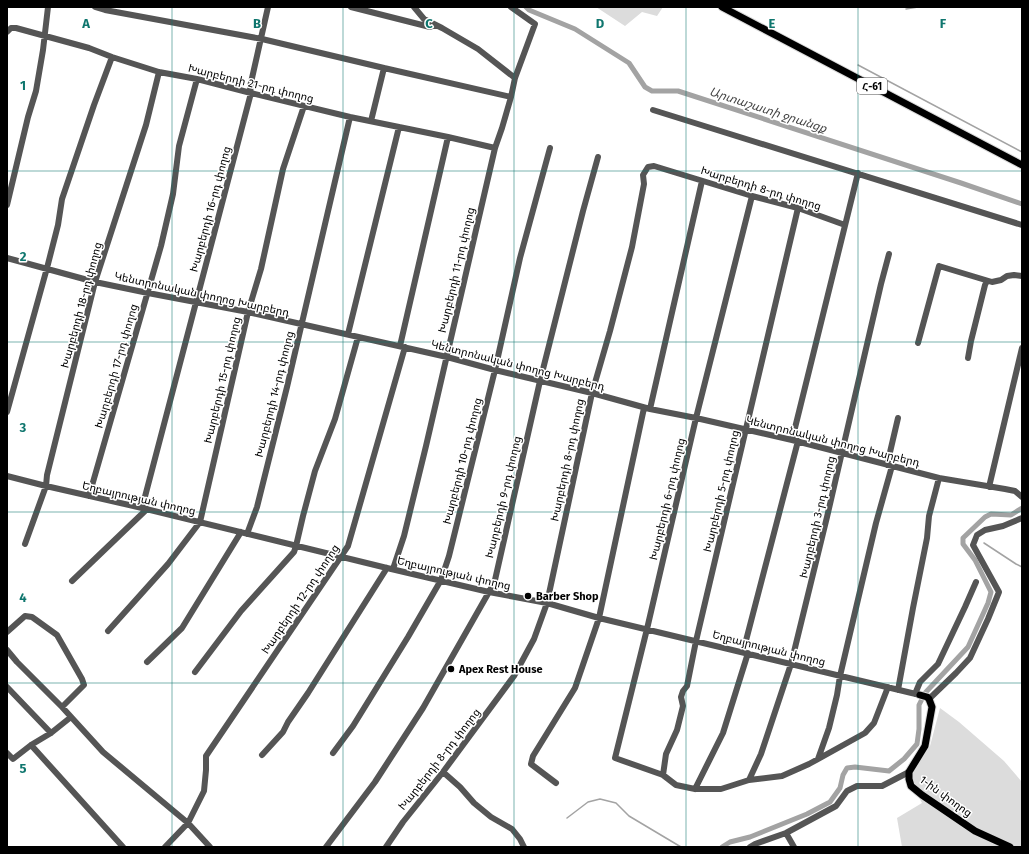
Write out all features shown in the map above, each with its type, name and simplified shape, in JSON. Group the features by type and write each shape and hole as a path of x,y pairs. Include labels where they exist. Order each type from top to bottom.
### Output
{"main road":[{"name":"Հ-61","path":"722,7 1022,165"},
{"name":"1-ին փողոց","path":"923,696 932,707 925,746 909,772 911,786 975,831 1010,847"}],"street":[{"path":"7,205 28,117 36,91 48,7"},
{"path":"95,7 104,10 262,39 511,97"},
{"name":"Խարբերդի 16-րդ փողոց","path":"144,508 251,93 250,87 268,7"},
{"path":"351,7 430,26 435,25"},
{"path":"414,7 424,19 478,49 515,78"},
{"name":"Խարբերդի 11-րդ փողոց","path":"262,755 283,732 378,584 390,568 406,529 495,148 511,97 515,78 535,24 511,7"},
{"name":"Խարբերդի 21-րդ փողոց","path":"7,32 11,28 16,28 89,48 159,72 197,78 350,117 495,148"},
{"path":"7,412 47,268 58,225 62,200 112,57"},
{"path":"371,121 384,68"},
{"name":"Խարբերդի 18-րդ փողոց","path":"25,544 46,486 47,475 95,282 146,125 159,72"},
{"name":"Խարբերդի 17-րդ փողոց","path":"88,496 163,239 173,194 179,146 197,78"},
{"name":"Խարբերդի 15-րդ փողոց","path":"108,631 168,564 200,522 248,312 261,269 283,169 304,106"},
{"path":"653,110 1022,225"},
{"name":"Խարբերդի 14-րդ փողոց","path":"147,662 182,628 244,533 257,506 287,387 350,117"},
{"path":"348,334 399,128"},
{"name":"Խարբերդի 12-րդ փողոց","path":"165,847 188,823 204,791 206,756 348,546 402,346 448,137"},
{"name":"Խարբերդի 10-րդ փողոց","path":"334,752 353,726 408,637 440,580 449,556 495,370 520,258 550,148"},
{"name":"Խարբերդի 9-րդ փողոց","path":"326,847 375,782 423,708 490,592 495,580 540,380 583,210 598,158"},
{"name":"Խարբերդի 8-րդ փողոց","path":"386,847 403,822 443,772 514,676 534,639 547,603 592,393 632,247 644,184 643,175 648,167 654,166 752,196 798,208 845,225"},
{"path":"695,789 723,733 745,653 858,173"},
{"path":"556,783 531,764 533,756 575,688 599,618 647,408 702,181"},
{"name":"Խարբերդի 6-րդ փողոց","path":"663,775 615,758 647,629 696,418 752,196"},
{"name":"Խարբերդի 5-րդ փողոց","path":"663,775 666,754 677,730 683,706 681,697 687,686 745,429 798,208"},
{"name":"Խարբերդի 3-րդ փողոց","path":"749,780 761,754 792,664 889,254"},
{"name":"Կենտրոնական փողոց Խարբերդ","path":"7,258 95,282 248,312 402,346 647,408 745,429 939,478 1016,491 1022,497"},
{"path":"918,343 938,266 992,282 1001,280 1007,276 1022,276"},
{"path":"968,358 987,281"},
{"path":"194,672 241,611 294,552 315,471 335,419 358,337"},
{"path":"989,486 1022,348"},
{"path":"818,759 829,728 837,695 840,676 890,465 898,418"},
{"name":"Եղբայրության փողոց","path":"7,476 341,557 490,592 547,603 599,618 923,696"},
{"path":"898,690 912,608 927,538 929,516 939,478"},
{"path":"72,581 144,508"},
{"path":"976,582 938,664 920,682 923,696 956,673 970,658 999,592 973,545 977,535 986,530 1003,526 1022,518"},
{"path":"7,632 25,616 32,617 57,635 84,685 62,707"},
{"path":"7,650 103,752 188,823 210,847"},
{"path":"7,687 51,733"},
{"path":"663,775 676,785 695,789 721,789 749,780 782,776 809,764 865,733 874,723 888,687"},
{"path":"7,753 13,759 31,745 51,733 71,717"},
{"path":"31,745 123,847"},
{"path":"443,772 460,787 474,803 491,817 512,830 520,839 524,847"},
{"path":"750,847 786,832 836,806 847,791 857,786 882,786 909,772"},
{"path":"786,832 794,847"}],"shaded area":[{"path":"596,7 663,7 657,16 642,12 625,26"},
{"path":"940,708 959,722 1004,761 1022,782 1022,847 902,847 897,818 922,803 909,779 930,746"}],"waterway":[{"name":"Արտաշատի ջրանցք","path":"526,7 529,10 575,29 629,63 645,87 652,91 678,91 1022,204"},
{"path":"906,9 918,7"},
{"path":"858,65 1022,152"},
{"name":"Արտաշատի ջրանցք","path":"722,847 730,842 750,837 807,814 830,802 840,788 843,775 847,768 855,767 889,771 904,759 917,744 919,729 919,705 925,693 968,647 988,603 991,592 975,560 963,544 963,538 985,517 991,514 1011,515 1022,508"},
{"path":"984,543 1022,567"},
{"path":"567,818 588,802 600,799 616,803 629,816 681,847"}],"place":[{"name":"Barber Shop","path":"528,596"},
{"name":"Apex Rest House","path":"451,669"}]}
